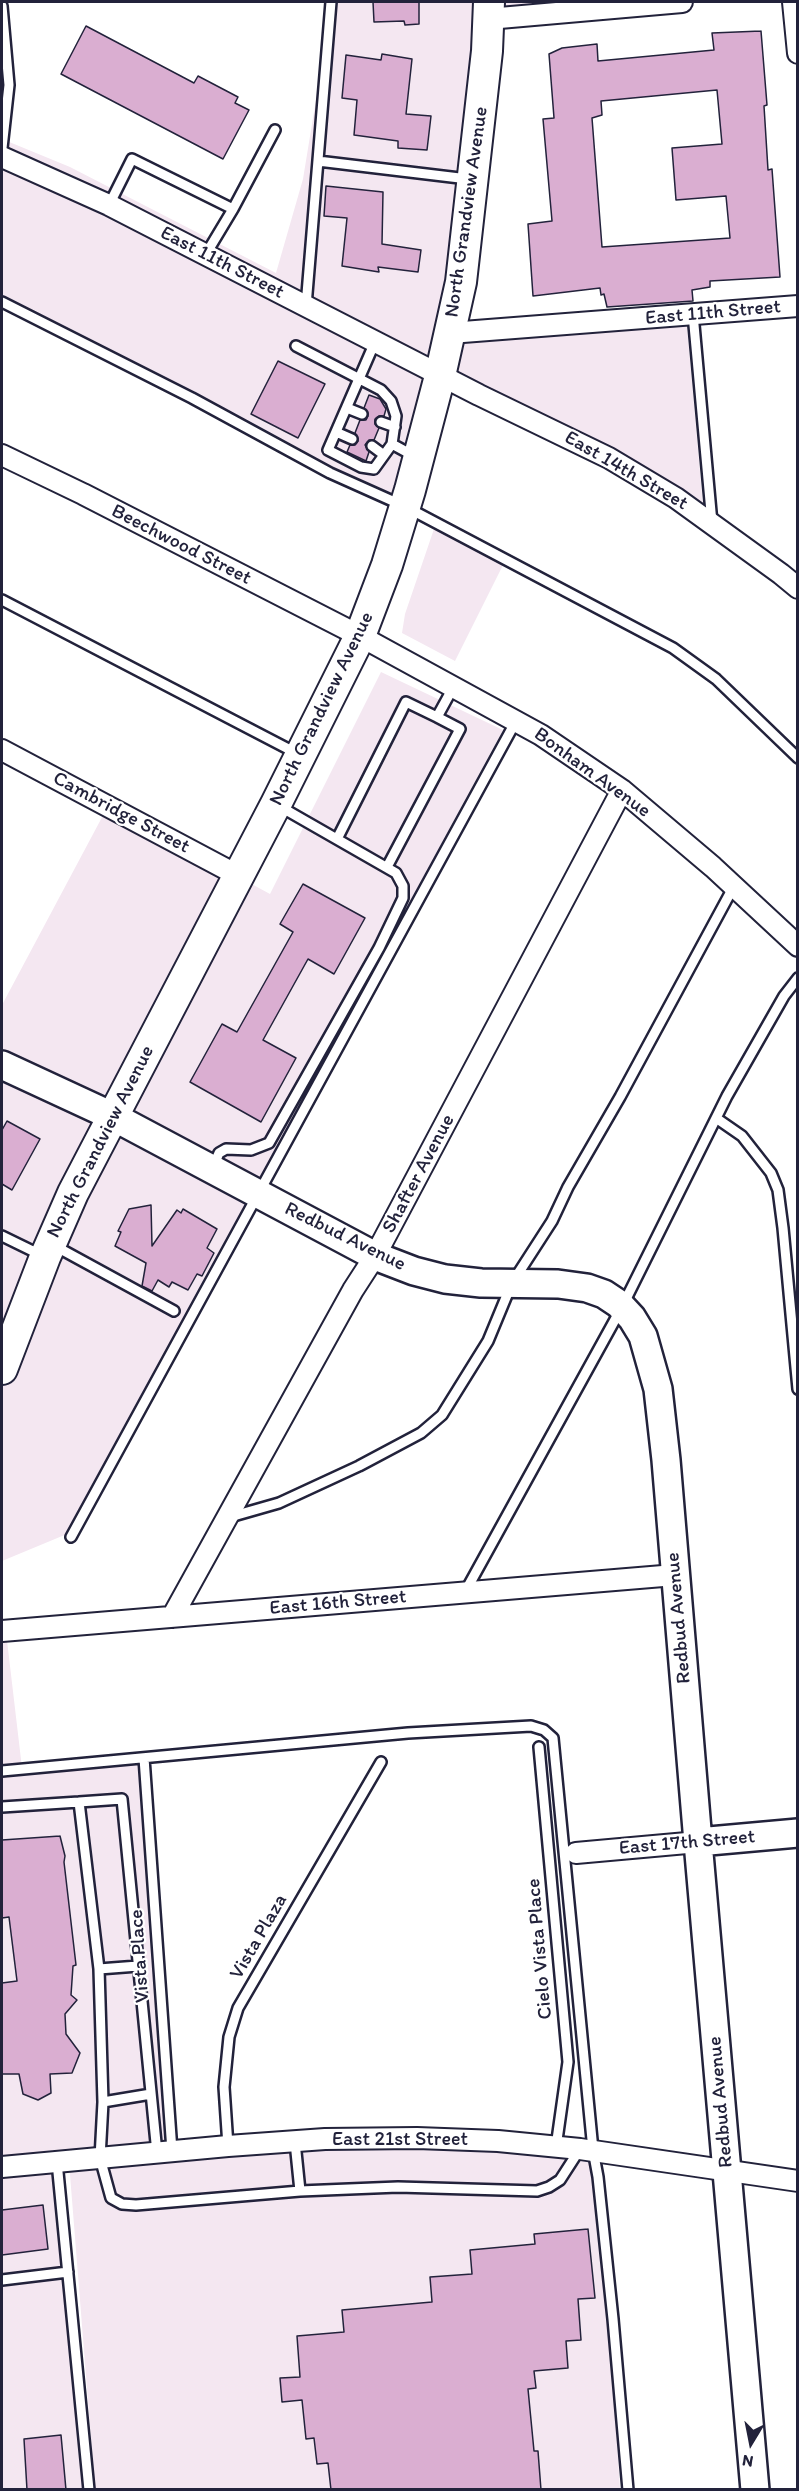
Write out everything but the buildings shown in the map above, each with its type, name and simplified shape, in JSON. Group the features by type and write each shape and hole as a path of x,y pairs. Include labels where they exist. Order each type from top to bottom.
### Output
{"main road":[{"name":"North Grandview Avenue","path":"2,1368 73,1193 239,876 360,636 387,565 419,458 461,282 487,51 488,10"}],"street":[{"path":"488,10 682,2"},
{"path":"793,2 798,53"},
{"name":"East 11th Street","path":"2,157 109,204 440,376"},
{"name":"East 11th Street","path":"450,333 798,306"},
{"name":"East 14th Street","path":"440,376 609,458 676,498 798,588"},
{"name":"Beechwood Street","path":"2,455 360,636"},
{"name":"Bonham Avenue","path":"360,636 516,721 622,790 734,886 798,946"},
{"name":"Cambridge Street","path":"2,750 239,876"},
{"name":"Shafter Avenue","path":"172,1617 353,1290 375,1257 622,790"},
{"name":"Redbud Avenue","path":"2,1065 112,1116 375,1257 445,1279 481,1283 558,1284 587,1288 604,1294 622,1307 643,1336 658,1389 666,1460 755,2490"},
{"name":"East 16th Street","path":"2,1632 675,1575"},
{"name":"East 17th Street","path":"576,1852 798,1833"},
{"name":"East 21st Street","path":"2,2167 228,2146 417,2138 498,2140 556,2146 798,2181"}],"lane":[{"path":"306,306 331,2"},
{"path":"2,6 9,85 2,148"},
{"path":"206,254 275,130"},
{"path":"109,204 132,159 233,209"},
{"path":"318,161 473,180"},
{"path":"2,302 192,398 330,473 405,507 673,648 716,679 798,758"},
{"path":"693,314 712,523"},
{"path":"296,346 359,379 381,390 391,401 396,416 392,444 374,469 361,467 328,450 347,408 359,379 375,342"},
{"path":"347,408 362,414"},
{"path":"381,422 394,428"},
{"path":"336,432 352,439"},
{"path":"392,444 419,458"},
{"path":"372,446 384,455"},
{"path":"2,600 300,755"},
{"path":"437,717 454,686"},
{"path":"337,839 406,702 460,729 387,867"},
{"path":"71,1537 516,721"},
{"path":"212,1170 219,1153 226,1149 251,1150 269,1143 380,948 403,898 401,880 387,867 276,804"},
{"path":"227,1518 279,1503 359,1466 422,1433 442,1415 488,1341 512,1283 552,1221 568,1187 620,1097 734,886"},
{"path":"465,1592 622,1307 716,1118 784,996 798,978"},
{"path":"716,1118 742,1136 771,1173 778,1190 798,1389"},
{"path":"2,1236 48,1250 174,1311"},
{"path":"2,1772 408,1733 531,1726 544,1730 553,1738 586,2150 598,2177 628,2490"},
{"name":"Cielo Vista Place","path":"539,1747 568,2062 556,2146"},
{"name":"Vista Place","path":"144,1758 164,2152"},
{"name":"Vista Plaza","path":"228,2146 224,2087 229,2037 238,2008 381,1762"},
{"path":"2,1808 122,1799 151,2094 164,2152"},
{"path":"79,1802 99,1969 103,2102 100,2158 111,2198 122,2204 136,2205 300,2191 398,2187 537,2191 560,2180 586,2150"},
{"path":"99,1969 138,1966"},
{"path":"103,2102 151,2094"},
{"path":"295,2142 300,2191"},
{"path":"57,2162 89,2490"},
{"path":"2,2280 68,2272"}],"shaded area":[{"path":"328,2 682,2 488,19 450,332 686,315 704,517 441,376 406,507 2,302 2,139 70,167 276,273 303,179 322,63"},
{"path":"435,526 504,563 455,661 402,633 405,614"},
{"path":"381,672 503,730 67,1534 2,1561 2,1005 108,806 270,894"},
{"path":"2,1632 6,1632 22,1768 141,1761 174,2152 291,2142 525,2153 599,2163 620,2489 95,2489 69,2162 55,2163 83,2489 2,2490"}]}
